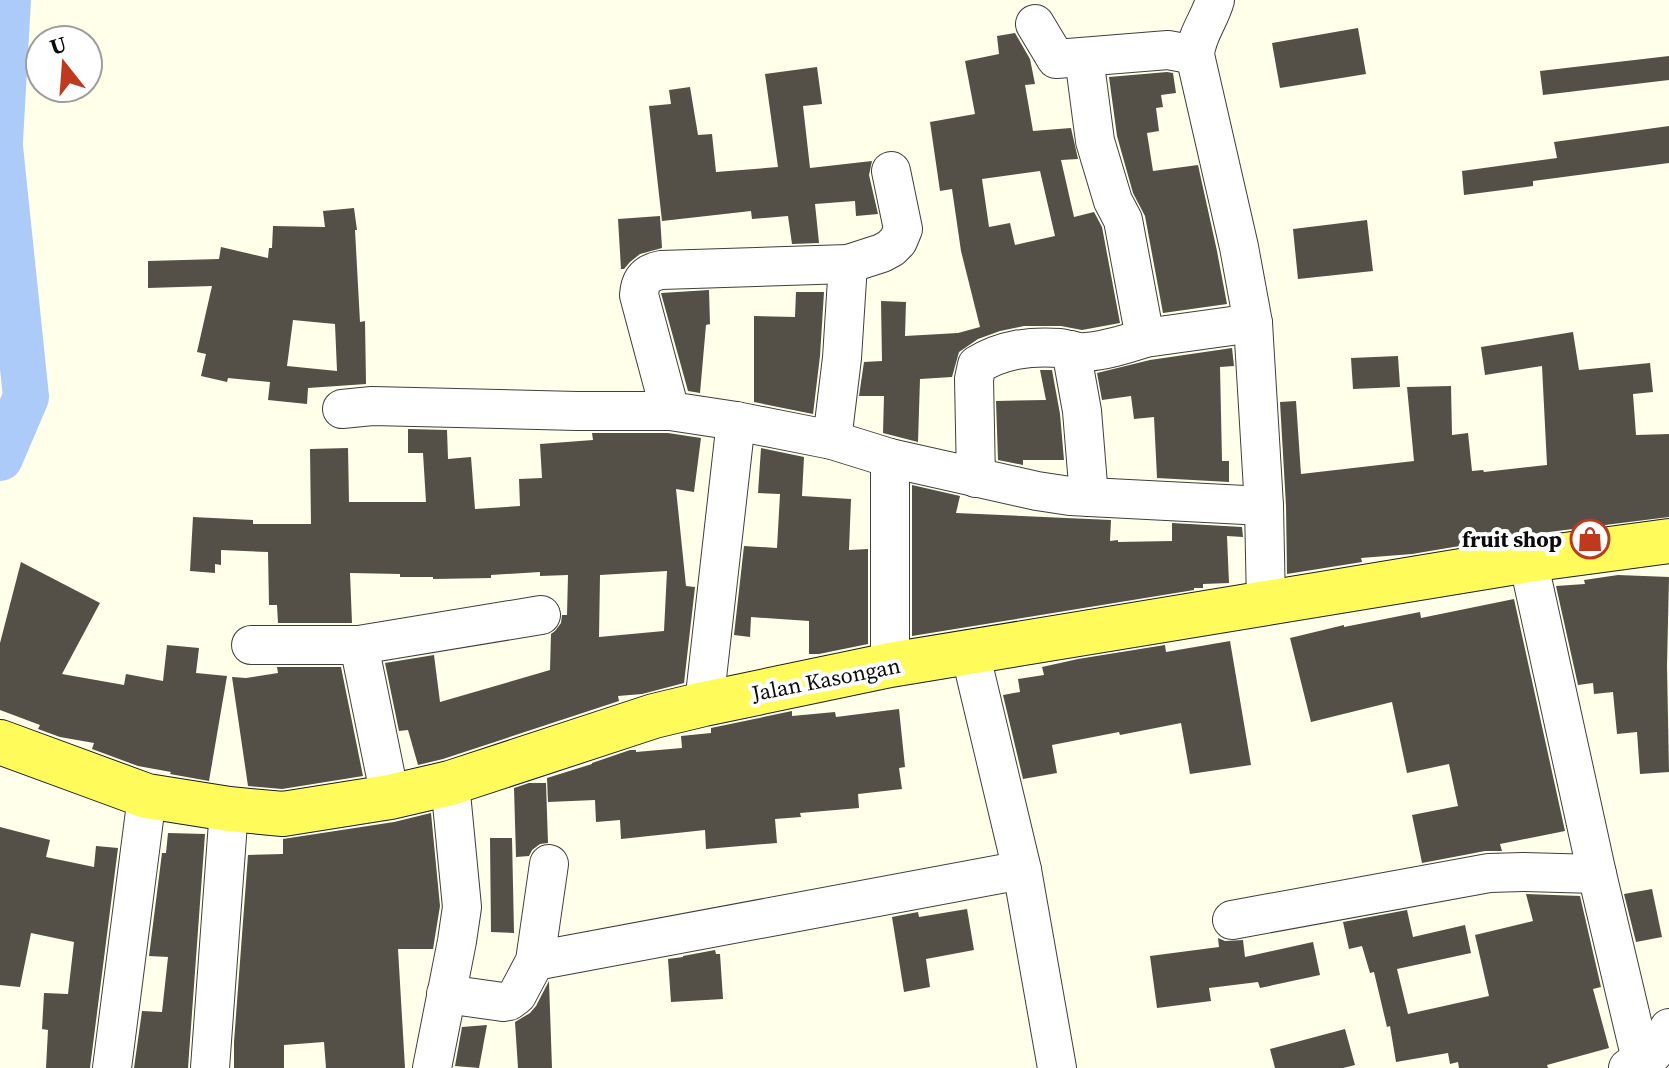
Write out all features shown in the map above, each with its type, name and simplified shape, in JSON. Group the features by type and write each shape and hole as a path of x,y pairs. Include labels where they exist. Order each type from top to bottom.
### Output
{"main road":[{"name":"Jalan Kasongan","path":"0,742 147,796 283,814 390,797 450,783 612,729 704,704 890,665 1528,560 1669,541"}],"street":[{"path":"1215,0 1197,40 1195,55 1253,323 1264,506 1266,604"},
{"path":"1035,24 1056,59 1168,50 1195,55"},
{"path":"1084,57 1095,141 1113,201 1123,220 1145,338"},
{"path":"670,411 639,295 641,282 648,274 661,270 848,264 882,253 901,236 903,224 891,171"},
{"path":"832,440 842,358 848,264"},
{"path":"976,478 974,379 977,365 992,356 1012,349 1049,348 1082,353 1145,338 1253,323"},
{"path":"1071,350 1082,411 1089,497"},
{"path":"342,409 372,406 670,411 832,440 890,458 1037,491 1089,497 1264,506"},
{"path":"704,704 736,421"},
{"path":"890,458 890,665"},
{"path":"1528,560 1638,1067"},
{"path":"251,645 359,645 541,615"},
{"path":"359,645 390,797"},
{"path":"970,652 1022,870 1057,1068"},
{"path":"432,1068 462,907 450,783"},
{"path":"112,1068 147,796"},
{"path":"210,1068 229,809"},
{"path":"446,994 509,1001 517,995 535,961 549,864"},
{"path":"535,961 1022,870"},
{"path":"1232,920 1489,873 1597,874"},
{"path":"1638,1067 1660,1045 1669,1028"}],"building":[{"path":"1358,28 1366,74 1280,88 1272,43"},
{"path":"1015,33 1030,59 1035,84 1025,85 1033,131 1071,128 1078,159 1061,160 1074,217 1094,212 1102,227 1120,323 1082,330 1061,326 1024,326 978,339 959,352 952,377 920,379 918,442 883,433 884,396 859,396 864,362 882,361 881,301 906,302 905,336 958,333 980,327 961,251 952,189 940,191 930,122 975,114 965,61 999,54 997,36","holes":["1040,171 1055,236 1015,245 1010,223 989,227 982,179"]},
{"path":"1669,56 1669,80 1543,95 1540,71"},
{"path":"817,67 822,104 803,106 810,168 872,161 869,175 878,214 856,216 855,201 815,204 819,243 792,244 788,216 752,219 751,211 662,221 649,106 671,104 669,90 690,87 698,135 712,134 716,172 778,167 765,74"},
{"path":"1173,73 1176,93 1161,95 1163,107 1156,108 1159,131 1147,133 1153,171 1198,165 1227,304 1163,313 1145,216 1133,193 1117,136 1109,77"},
{"path":"1669,126 1669,163 1533,181 1533,186 1464,195 1462,171 1557,158 1554,142"},
{"path":"354,208 360,322 365,321 366,384 308,388 307,404 268,400 270,382 228,378 227,382 201,376 206,354 197,352 212,286 148,288 148,261 219,259 221,247 268,258 269,248 272,248 273,226 325,227 323,211","holes":["293,320 335,324 337,371 287,366"]},
{"path":"660,216 662,248 640,254 621,269 618,219"},
{"path":"1367,220 1373,271 1298,279 1293,229"},
{"path":"709,290 710,324 706,325 700,393 688,391 661,293"},
{"path":"796,292 824,292 813,414 754,402 754,316 795,317"},
{"path":"1573,332 1579,370 1650,363 1653,392 1633,394 1636,435 1669,434 1669,517 1525,535 1412,554 1361,558 1362,562 1287,574 1280,402 1296,401 1301,474 1414,461 1407,387 1451,386 1452,435 1468,433 1472,471 1547,465 1542,366 1485,375 1481,347"},
{"path":"1232,348 1234,366 1220,367 1222,461 1229,461 1229,482 1157,478 1154,417 1134,419 1131,396 1102,400 1097,373 1150,360"},
{"path":"1398,356 1400,387 1353,389 1351,358"},
{"path":"1040,370 1052,370 1064,460 1023,460 1023,465 998,460 996,401 1046,400"},
{"path":"408,429 447,430 448,459 471,457 475,509 520,506 519,479 542,478 540,444 593,440 592,433 668,433 701,438 694,492 676,489 686,586 695,587 684,683 642,694 618,696 619,701 418,765 408,730 399,731 385,663 434,655 440,702 550,670 551,634 561,623 562,615 567,615 568,575 540,576 540,572 491,575 491,578 433,579 400,577 400,574 350,573 352,623 278,623 277,605 269,605 268,552 221,550 221,565 215,564 215,573 190,571 193,517 253,520 253,524 311,524 310,449 348,448 349,502 426,502 423,453 408,453","holes":["667,571 664,631 599,637 600,575"]},
{"path":"761,448 804,457 802,496 851,499 849,550 868,549 868,644 809,654 809,621 751,617 750,637 734,635 744,546 777,548 780,494 758,493"},
{"path":"912,485 960,496 956,513 1111,520 1110,541 1172,541 1172,523 1242,527 1243,537 1227,536 1229,583 1203,584 1203,588 1194,590 912,636"},
{"path":"21,562 100,603 62,674 124,685 126,674 163,681 167,645 199,648 196,673 227,676 209,781 138,766 92,749 94,743 60,737 38,729 40,725 0,710 0,643"},
{"path":"1618,575 1669,577 1669,772 1640,774 1637,732 1617,734 1613,692 1594,694 1593,683 1578,685 1556,586 1585,584 1584,580"},
{"path":"1514,599 1565,831 1500,844 1502,851 1485,851 1422,863 1412,815 1458,806 1449,764 1407,773 1392,702 1311,722 1290,638 1344,625 1420,612 1421,618"},
{"path":"1230,641 1251,765 1190,774 1181,723 1052,745 1057,773 1023,779 1003,695 1020,692 1018,679 1044,675 1042,667 1078,659 1165,645 1166,652"},
{"path":"277,667 341,667 363,776 282,789 248,786 232,677 278,673"},
{"path":"899,709 905,767 899,768 902,789 858,794 859,808 800,813 801,817 775,819 777,843 706,849 705,830 621,839 620,820 596,822 595,800 548,802 547,778 630,750 682,748 681,736 711,733 711,728 792,711 792,716 835,712 836,717"},
{"path":"529,783 546,783 548,843 540,844 529,856 516,857 514,788"},
{"path":"431,813 440,906 433,949 398,949 405,1068 326,1068 324,1042 284,1045 284,1068 234,1068 248,855 283,854 283,839 394,822"},
{"path":"0,827 50,840 46,857 94,867 96,846 118,848 90,1068 46,1068 48,1030 42,1029 44,993 68,994 74,942 31,933 20,987 0,985"},
{"path":"168,833 205,834 188,1068 134,1068 142,1011 162,1012 168,957 149,956 162,853 166,853"},
{"path":"490,838 512,838 514,933 491,932"},
{"path":"1652,889 1662,937 1636,942 1624,894"},
{"path":"1526,894 1580,896 1601,987 1593,989 1609,1048 1547,1065 1548,1068 1459,1068 1458,1062 1450,1064 1448,1053 1396,1062 1390,1026 1387,1027 1374,972 1370,973 1362,946 1349,949 1343,922 1407,910 1413,937 1465,925 1471,953 1397,969 1408,1014 1489,996 1475,935 1533,921"},
{"path":"967,909 974,950 926,959 930,987 904,992 892,917 918,912 919,917"},
{"path":"1218,938 1225,941 1243,940 1245,957 1313,942 1320,975 1260,988 1258,982 1209,988 1211,1001 1157,1008 1150,956 1219,947"},
{"path":"715,950 716,954 720,954 723,999 671,1002 668,959"},
{"path":"549,981 552,1068 518,1068 515,1022 536,1006"},
{"path":"487,1025 479,1068 455,1066 462,1027"},
{"path":"1345,1029 1355,1065 1343,1068 1275,1068 1270,1049"}],"waterway":[{"path":"0,141 8,0"},
{"path":"0,147 26,397 0,458"}],"place":[{"name":"fruit shop","path":"1590,539"}]}
